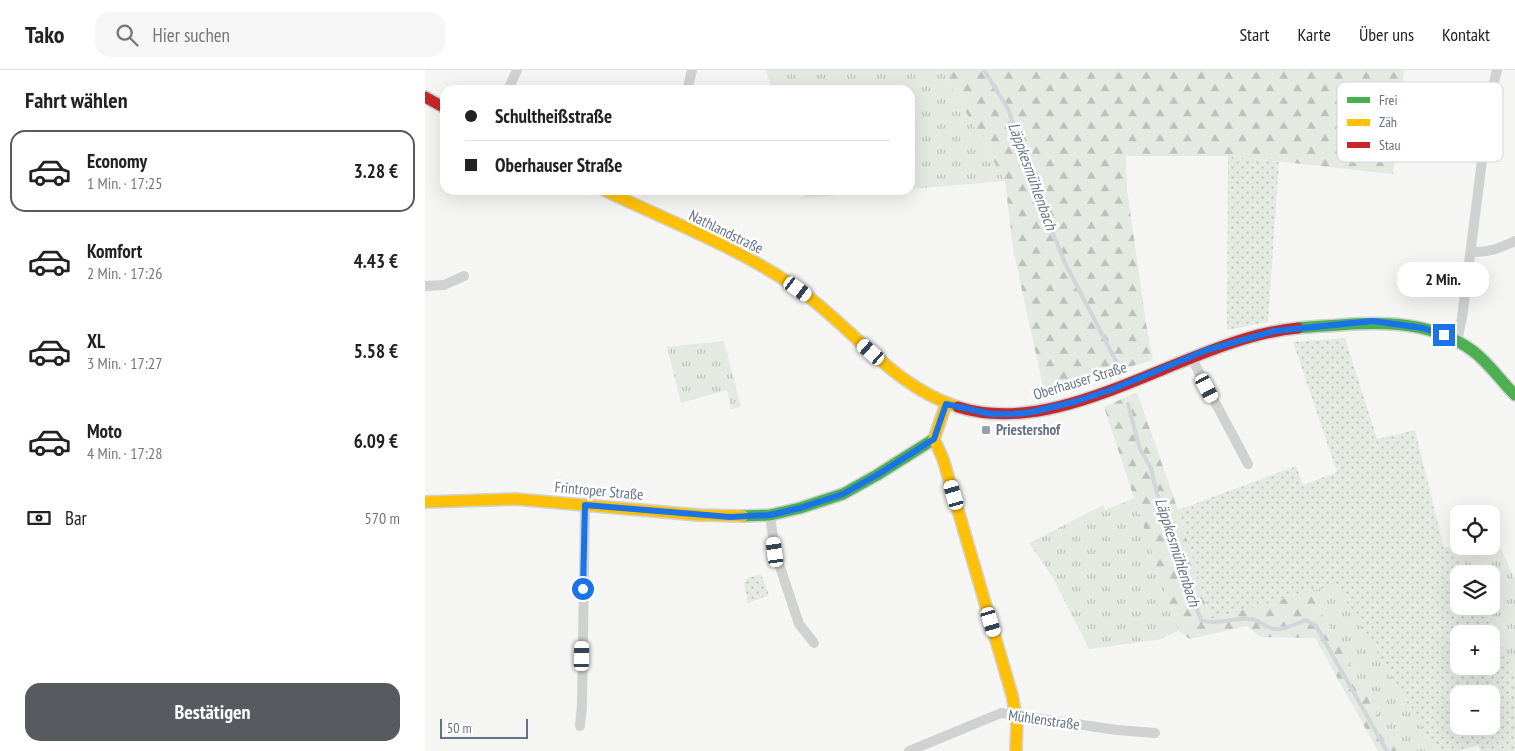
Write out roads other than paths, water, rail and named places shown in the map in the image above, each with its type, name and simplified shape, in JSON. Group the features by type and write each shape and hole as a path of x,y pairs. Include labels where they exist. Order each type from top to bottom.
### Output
{"street":[{"path":"510,85 517,70"},
{"path":"688,85 692,70"},
{"path":"425,97 440,105"},
{"path":"1457,341 1471,252 1482,162"},
{"name":"Nathlandstraße","path":"615,195 745,256 784,279 828,312"},
{"path":"1471,252 1497,250 1515,241"},
{"path":"425,286 444,285 464,276"},
{"name":"Oberhauser Straße","path":"828,312 900,377 922,392 946,404 991,414 1032,412 1074,402 1235,341 1271,332 1373,321 1423,328 1457,341 1474,352 1515,395"},
{"path":"1191,357 1247,464"},
{"path":"946,404 934,439 943,459 1013,695 1016,715 1016,751"},
{"name":"Frintroper Straße","path":"425,502 506,499 714,516 770,515 800,508 843,494 934,439"},
{"path":"579,726 585,505"},
{"path":"770,515 775,552 799,624 814,643"},
{"name":"Mühlenstraße","path":"909,751 1001,713 1117,730 1155,733"}],"waterway":[{"name":"Läppkesmühlenbach","path":"984,70 1008,109 1040,201 1065,263 1118,365"},
{"name":"Läppkesmühlenbach","path":"1128,404 1140,449 1151,468 1157,494 1168,519 1171,538 1201,620 1218,622 1254,619 1275,629 1290,627 1306,620 1316,626 1387,751"}],"place":[{"name":"Priestershof","path":"986,430"}]}
